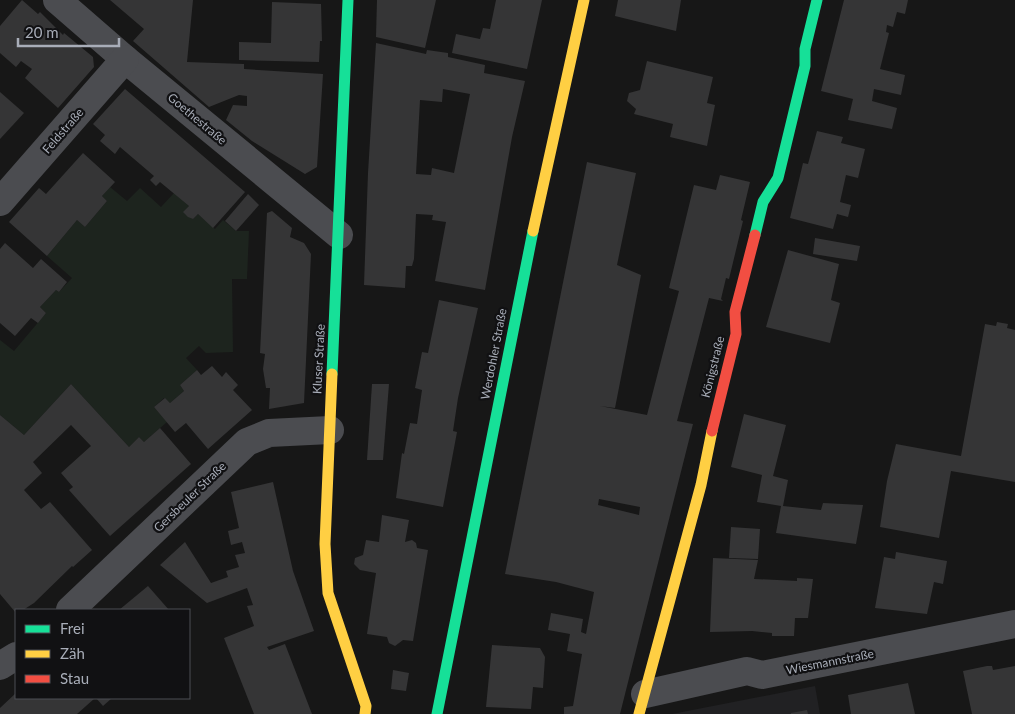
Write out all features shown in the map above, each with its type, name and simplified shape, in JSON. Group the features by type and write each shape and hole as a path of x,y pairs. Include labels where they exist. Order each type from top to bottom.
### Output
{"street":[{"name":"Goethestraße","path":"57,0 125,59 339,235"},
{"name":"Kluser Straße","path":"348,0 325,544 328,593 366,706 366,714"},
{"name":"Werdohler Straße","path":"437,714 520,290 584,0"},
{"name":"Königstraße","path":"642,704 701,485 704,462 736,334 735,312 763,202 778,178 805,66 805,49 817,0"},
{"name":"Feldstraße","path":"0,202 125,59"},
{"name":"Gersbeuler Straße","path":"71,609 247,442 269,433 330,430"},
{"name":"Wiesmannstraße","path":"642,704 747,672 762,675 1015,624"},
{"path":"0,666 15,657"}],"shaded area":[{"path":"110,187 127,201 140,188 161,207 174,193 189,206 184,213 193,219 198,214 215,229 223,220 236,231 249,231 247,279 232,279 233,352 206,353 199,346 186,358 197,370 180,385 184,391 170,403 164,398 154,407 167,422 144,442 139,437 129,447 71,384 24,435 0,415 0,340 14,351 46,313 40,307 56,290 59,292 72,278 47,256 77,220 85,227 107,201 102,196"},
{"path":"815,686 820,714 672,714"}],"building":[{"path":"22,0 38,14 40,12 63,35 64,33 93,57 94,67 58,108 25,78 32,69 21,61 16,67 0,53 0,26"},
{"path":"110,0 193,0 187,62 244,64 244,69 323,74 317,167 305,174 252,141 226,120 233,105 247,106 247,96 239,95 209,107 133,41 144,29"},
{"path":"377,0 436,0 425,48 376,37"},
{"path":"496,0 542,0 527,69 452,53 456,34 480,39 483,28 490,29"},
{"path":"618,0 681,0 676,31 615,16"},
{"path":"844,0 908,0 905,14 897,12 893,27 887,25 886,32 889,33 880,69 905,75 901,95 874,89 872,101 897,108 892,129 848,120 853,99 821,91"},
{"path":"272,2 321,4 322,41 320,41 319,62 239,60 239,42 271,43"},
{"path":"376,43 426,54 427,50 448,53 448,57 485,65 484,73 525,81 512,137 485,290 435,281 446,222 432,220 433,215 416,214 414,259 412,266 406,266 405,288 364,285 368,173","holes":["443,89 470,94 454,173 432,168 431,175 416,174 420,100 442,102"]},
{"path":"647,61 713,77 707,103 715,105 707,146 670,137 673,124 634,114 636,109 627,101 629,93 640,90"},
{"path":"125,89 245,192 213,228 198,214 193,219 188,217 183,212 189,206 160,182 156,186 150,180 154,176 120,147 115,154 100,141 105,135 93,124"},
{"path":"0,92 24,113 0,139"},
{"path":"817,131 843,137 841,143 865,149 858,178 846,175 840,202 851,205 848,217 837,214 833,229 790,218 803,163 808,164"},
{"path":"83,153 115,182 102,196 107,201 85,227 77,220 47,256 9,222 39,188 46,194"},
{"path":"587,162 636,173 617,265 641,275 615,408 600,406 647,415 679,291 669,288 694,185 716,190 720,175 750,182 729,279 726,278 721,299 723,301 709,298 677,421 693,424 620,714 564,714 564,707 573,706 582,654 567,651 570,634 548,630 551,613 583,619 581,632 586,634 594,592 556,582 505,574","holes":["599,499 640,507 639,515 598,505"]},
{"path":"248,194 259,205 236,231 225,221"},
{"path":"272,211 292,228 290,237 304,243 311,254 304,403 269,409 270,388 266,388 263,369 265,354 260,353 267,213"},
{"path":"815,238 860,246 857,261 813,254"},
{"path":"5,243 33,268 41,259 67,282 59,292 56,290 40,307 46,313 38,323 31,318 15,336 0,323 0,249"},
{"path":"788,250 839,264 831,300 840,303 830,343 766,327"},
{"path":"439,300 478,308 458,398 453,431 457,432 443,507 396,498 402,453 404,454 410,423 417,424 422,390 415,388 422,352 428,353"},
{"path":"997,322 1008,324 1007,328 1015,330 1015,482 951,471 939,538 880,527 887,481 896,444 961,456 985,324 996,326"},
{"path":"212,366 222,377 226,372 238,385 233,390 252,410 208,449 186,423 175,432 154,407 165,398 170,403 184,391 180,385 197,370 201,375"},
{"path":"71,384 129,447 139,437 144,442 160,428 191,464 110,536 69,490 73,487 61,473 91,446 71,425 33,462 42,473 24,490 41,509 50,502 92,550 72,566 34,603 25,609 15,609 15,612 0,594 0,415 24,435"},
{"path":"372,384 389,384 383,460 367,460"},
{"path":"744,414 786,425 773,476 788,480 783,506 821,510 823,503 863,505 856,544 776,533 781,506 757,502 762,475 731,467"},
{"path":"273,482 293,571 314,631 267,647 269,650 285,644 312,714 254,714 224,638 254,626 247,606 253,605 247,588 207,603 160,565 185,542 211,583 228,577 226,571 239,567 235,555 245,553 242,542 231,545 228,531 239,528 231,492"},
{"path":"382,515 409,520 405,542 412,540 416,543 417,548 428,550 413,641 403,640 395,646 389,643 387,637 367,634 376,573 360,570 354,564 355,558 363,555 366,540 379,542"},
{"path":"731,527 760,529 758,559 729,558"},
{"path":"896,552 947,561 943,584 934,582 927,614 875,608 884,557 895,559"},
{"path":"713,558 758,560 754,579 797,581 797,578 813,579 808,618 795,618 794,636 772,636 772,633 752,631 710,632"},
{"path":"148,586 168,609 120,609"},
{"path":"492,645 540,648 545,657 543,688 533,687 531,709 486,707"},
{"path":"992,666 993,670 1015,666 1015,714 972,714 963,671"},
{"path":"393,670 409,673 406,691 391,689"},
{"path":"908,683 915,714 851,714 848,695"},
{"path":"15,694 15,699 94,699 77,714 0,714 0,708"},
{"path":"97,699 111,699 103,706"},
{"path":"807,710 808,714 791,714 791,713"}],"traffic: fast":[{"path":"332,374 348,0"},
{"path":"755,235 763,202 778,178 805,66 805,49 817,0"},
{"path":"437,714 533,231"}],"traffic: slow":[{"path":"533,231 584,0"},
{"path":"332,374 325,544 328,593 366,706 365,714"},
{"path":"639,714 701,485 712,431"}],"traffic: jam":[{"path":"712,431 736,334 735,312 755,235"}]}
